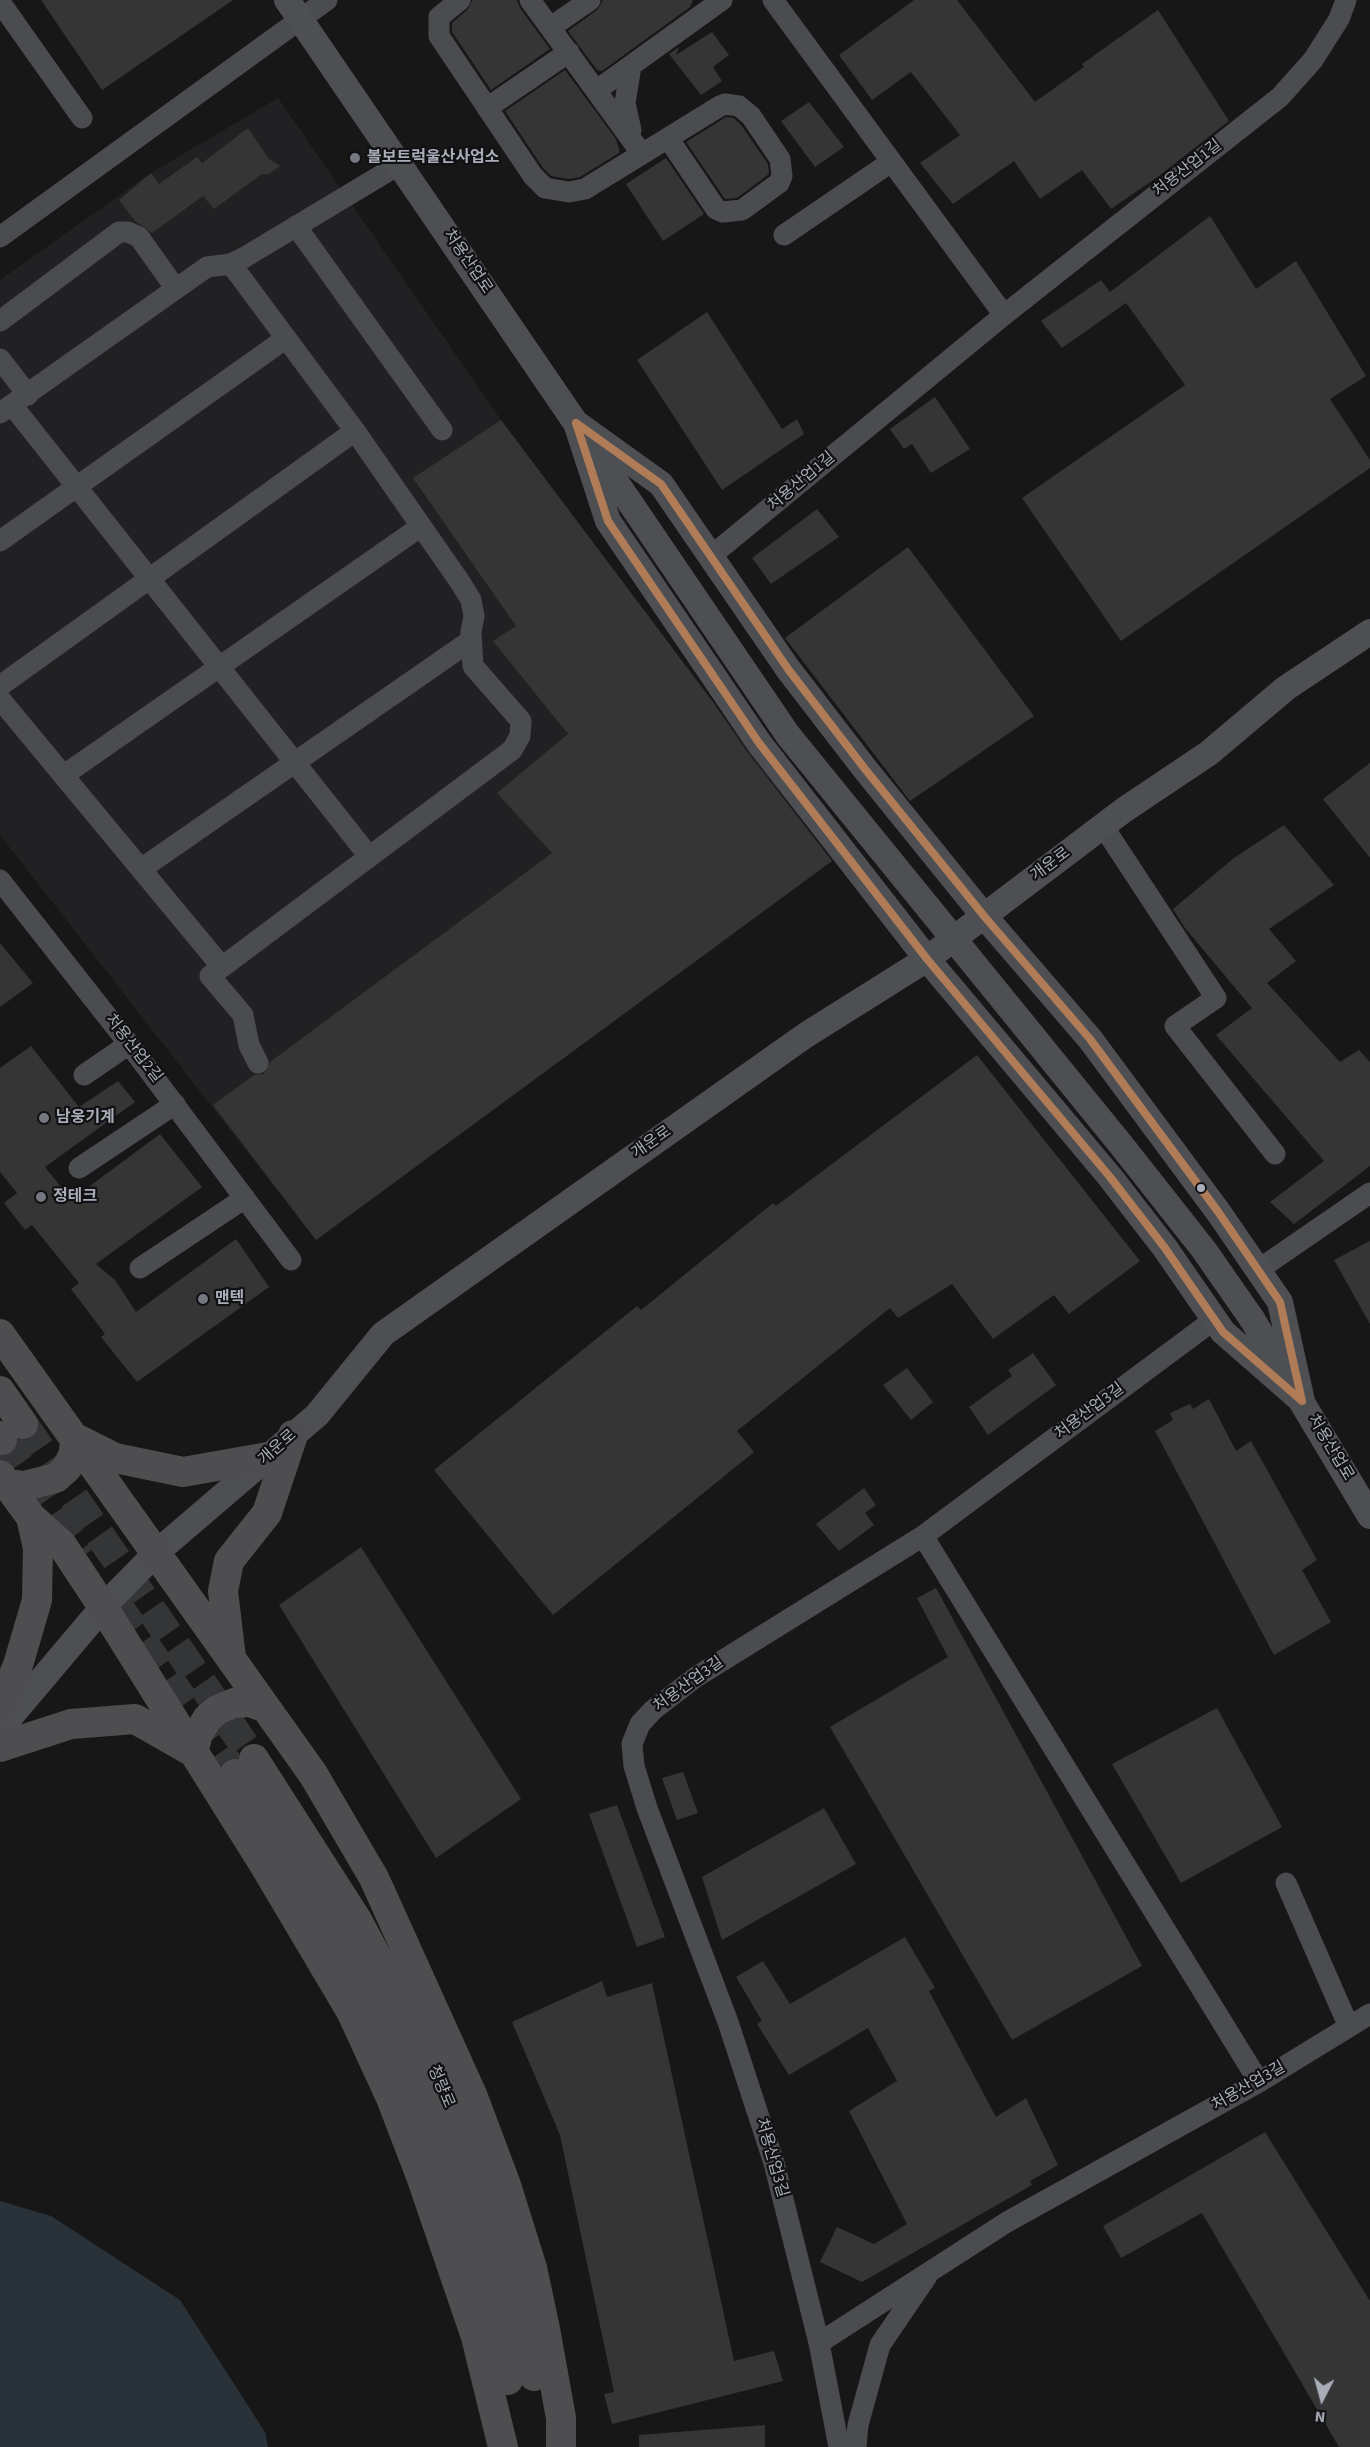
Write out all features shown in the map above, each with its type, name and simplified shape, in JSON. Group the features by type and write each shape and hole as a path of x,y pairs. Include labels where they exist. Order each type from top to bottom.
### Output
{"highway":[{"path":"0,1334 313,1774 374,1878 473,2097 506,2185 532,2268 561,2418 561,2447"},
{"path":"0,1391 8,1433"},
{"path":"232,1661 223,1591 229,1561 267,1513 293,1435"},
{"path":"75,1438 115,1458 183,1472 268,1457"},
{"path":"3,1479 24,1486 56,1478 67,1468 74,1453 75,1438"},
{"path":"3,1479 31,1517 62,1545 103,1607 351,2011 391,2098 422,2179 476,2337 503,2447"},
{"path":"0,1707 18,1665 37,1600 38,1548 31,1517"},
{"path":"193,1752 198,1734 207,1719 217,1710 234,1703 250,1702 264,1707"},
{"path":"0,1747 71,1724 135,1719 193,1752"},
{"name":"청량로","path":"520,2447 512,2392 488,2298 435,2140 344,1950 245,1767 357,1920 404,2008 438,2080 477,2180 505,2262 527,2343 546,2447"}],"main road":[{"name":"처용산업로","path":"294,10 788,735 1204,1250 1252,1319 1370,1516"},
{"path":"576,423 661,484 795,678 984,916 1090,1039 1219,1213 1280,1302 1302,1401"},
{"path":"576,423 608,521 759,743 927,959 1110,1177 1223,1332 1302,1401"},
{"name":"개운로","path":"0,1729 103,1607 157,1552 316,1415 383,1334 806,1035 927,959 1103,826 1209,753 1286,688 1370,632"}],"street":[{"path":"0,237 294,10 327,0"},
{"path":"460,0 439,17 438,31 533,176 545,188 576,192 618,169 637,147 668,138 725,104 739,106 751,116 780,159 782,176 779,183 742,210 723,212 716,209 668,138"},
{"path":"530,0 637,147"},
{"path":"551,27 590,0"},
{"path":"773,0 1004,315"},
{"name":"처용산업1길","path":"711,556 1004,315 1280,97 1313,60 1339,19 1346,0"},
{"path":"0,2 82,118"},
{"path":"597,90 711,3"},
{"path":"487,108 569,52"},
{"path":"631,66 625,103 637,147"},
{"path":"784,235 891,162"},
{"path":"13,404 207,267 231,264 400,164"},
{"path":"296,226 442,430"},
{"path":"0,321 119,232 128,232 139,237 176,289"},
{"path":"231,264 355,431 471,600 474,616 471,641 473,666 521,721 520,736 512,750 368,855 210,976 243,1014 249,1045 258,1063"},
{"path":"0,541 285,339"},
{"path":"0,359 13,404 76,487 368,855"},
{"path":"0,686 355,431"},
{"path":"64,776 218,666 420,527"},
{"path":"141,869 471,641"},
{"path":"0,699 222,967"},
{"path":"1103,826 1216,998 1175,1026 1275,1154"},
{"name":"처용산업2길","path":"2,885 129,1044 291,1260"},
{"path":"84,1075 129,1044"},
{"path":"79,1168 175,1104"},
{"path":"1258,1269 1370,1193"},
{"path":"140,1268 245,1198"},
{"name":"처용산업3길","path":"839,2447 819,2343 774,2163 728,2022 647,1808 634,1766 632,1744 640,1724 653,1710 696,1677 923,1536 1215,1319"},
{"path":"923,1536 1259,2082"},
{"path":"1286,1883 1349,2027"},
{"name":"처용산업3길","path":"819,2343 1007,2222 1259,2082 1370,2014"},
{"path":"856,2447 858,2425 880,2345 932,2269"}],"shaded area":[{"path":"278,98 501,420 832,861 316,1240 0,835 0,280 151,173"},
{"path":"0,2201 51,2216 180,2300 265,2432 268,2447 0,2447"}],"building":[{"path":"41,0 233,0 102,90"},
{"path":"472,0 517,0 520,8 550,49 491,90 452,32 452,23 468,9"},
{"path":"603,0 693,0 690,7 602,71 597,70 568,31 597,10"},
{"path":"914,0 957,0 1035,102 1084,67 1082,64 1158,10 1229,121 1159,176 1111,209 1082,170 1040,199 1014,161 953,204 920,163 960,135 911,72 872,100 839,55"},
{"path":"712,32 729,55 713,67 722,81 701,95 669,54 679,47 676,55"},
{"path":"565,70 616,139 619,149 619,153 580,177 569,179 551,176 543,168 505,111"},
{"path":"809,102 844,147 815,167 781,121"},
{"path":"726,117 734,118 741,125 768,164 769,174 737,198 725,199 686,142"},
{"path":"248,128 269,159 280,166 269,174 262,174 214,209 203,196 152,233 135,221 119,200 151,173 159,184 197,157 202,163"},
{"path":"666,158 704,214 663,241 626,184"},
{"path":"1210,216 1256,289 1296,261 1366,376 1330,399 1370,460 1370,468 1121,641 1022,498 1185,385 1126,303 1062,348 1041,321 1101,280 1110,292"},
{"path":"707,312 782,429 797,419 804,434 722,490 637,360"},
{"path":"935,397 970,449 931,473 912,444 904,449 890,429"},
{"path":"501,420 713,702 747,752 832,861 316,1240 213,1105 254,1075 264,1074 270,1062 552,853 497,793 568,734 493,641 516,626 413,478"},
{"path":"817,509 839,537 771,584 752,558"},
{"path":"908,547 1034,716 910,801 785,638"},
{"path":"1370,763 1370,858 1323,799"},
{"path":"1284,825 1334,885 1269,929 1296,961 1267,983 1340,1062 1359,1050 1370,1062 1370,1166 1294,1224 1270,1202 1324,1161 1216,1035 1252,1008 1185,928 1173,909 1234,858"},
{"path":"0,943 33,983 0,1007"},
{"path":"31,1046 79,1107 118,1081 135,1102 45,1167 71,1200 160,1134 202,1187 96,1264 115,1280 136,1312 236,1239 269,1287 137,1382 101,1337 105,1334 71,1289 79,1283 32,1225 25,1230 4,1203 17,1193 0,1172 0,1068"},
{"path":"977,1055 1140,1261 1069,1314 1054,1295 993,1339 952,1284 898,1318 890,1308 737,1431 754,1452 553,1615 434,1470 637,1306 641,1310 773,1203 776,1206"},
{"path":"1370,1241 1370,1324 1334,1260"},
{"path":"1033,1353 1056,1385 988,1435 969,1407 1012,1376 1008,1370"},
{"path":"907,1368 933,1402 911,1420 883,1385"},
{"path":"1209,1399 1236,1451 1251,1441 1317,1560 1302,1570 1331,1622 1274,1655 1155,1431 1173,1420 1170,1413 1190,1404 1193,1409"},
{"path":"864,1488 876,1505 865,1513 874,1525 839,1551 816,1524"},
{"path":"361,1547 521,1799 436,1858 279,1605"},
{"path":"936,1588 1142,1966 1012,2040 830,1727 948,1657 917,1598"},
{"path":"1217,1708 1282,1827 1181,1883 1112,1764"},
{"path":"683,1772 698,1813 677,1820 662,1778"},
{"path":"617,1805 665,1937 637,1947 589,1814"},
{"path":"824,1808 856,1864 722,1940 702,1877"},
{"path":"905,1937 935,1988 929,1991 996,2117 1026,2098 1058,2165 1030,2181 1032,2185 862,2282 820,2262 837,2227 874,2244 907,2224 849,2111 897,2081 868,2028 789,2075 757,2024 762,2021 736,1977 763,1961 790,2004"},
{"path":"602,1981 607,1997 652,1983 734,2361 774,2351 783,2381 612,2424 604,2394 614,2392 560,2135 512,2022"},
{"path":"1265,2132 1370,2301 1370,2447 1339,2447 1202,2213 1121,2258 1103,2226"},
{"path":"765,2425 765,2447 639,2447 639,2435"}],"tunnel":[{"path":"23,1424 254,1759"},
{"path":"2,1440 83,1556"},
{"path":"117,1605 235,1774"}],"transit line":[{"path":"576,423 661,484 788,669 865,769 984,916 1090,1039 1219,1213 1280,1302 1302,1401 1223,1332 1165,1248 1110,1177 927,959 759,743 608,521 576,423"}],"place":[{"name":"볼보트럭울산사업소","path":"355,158"},
{"name":"남웅기계","path":"44,1118"},
{"name":"정테크","path":"41,1197"},
{"name":"맨텍","path":"203,1299"}]}
